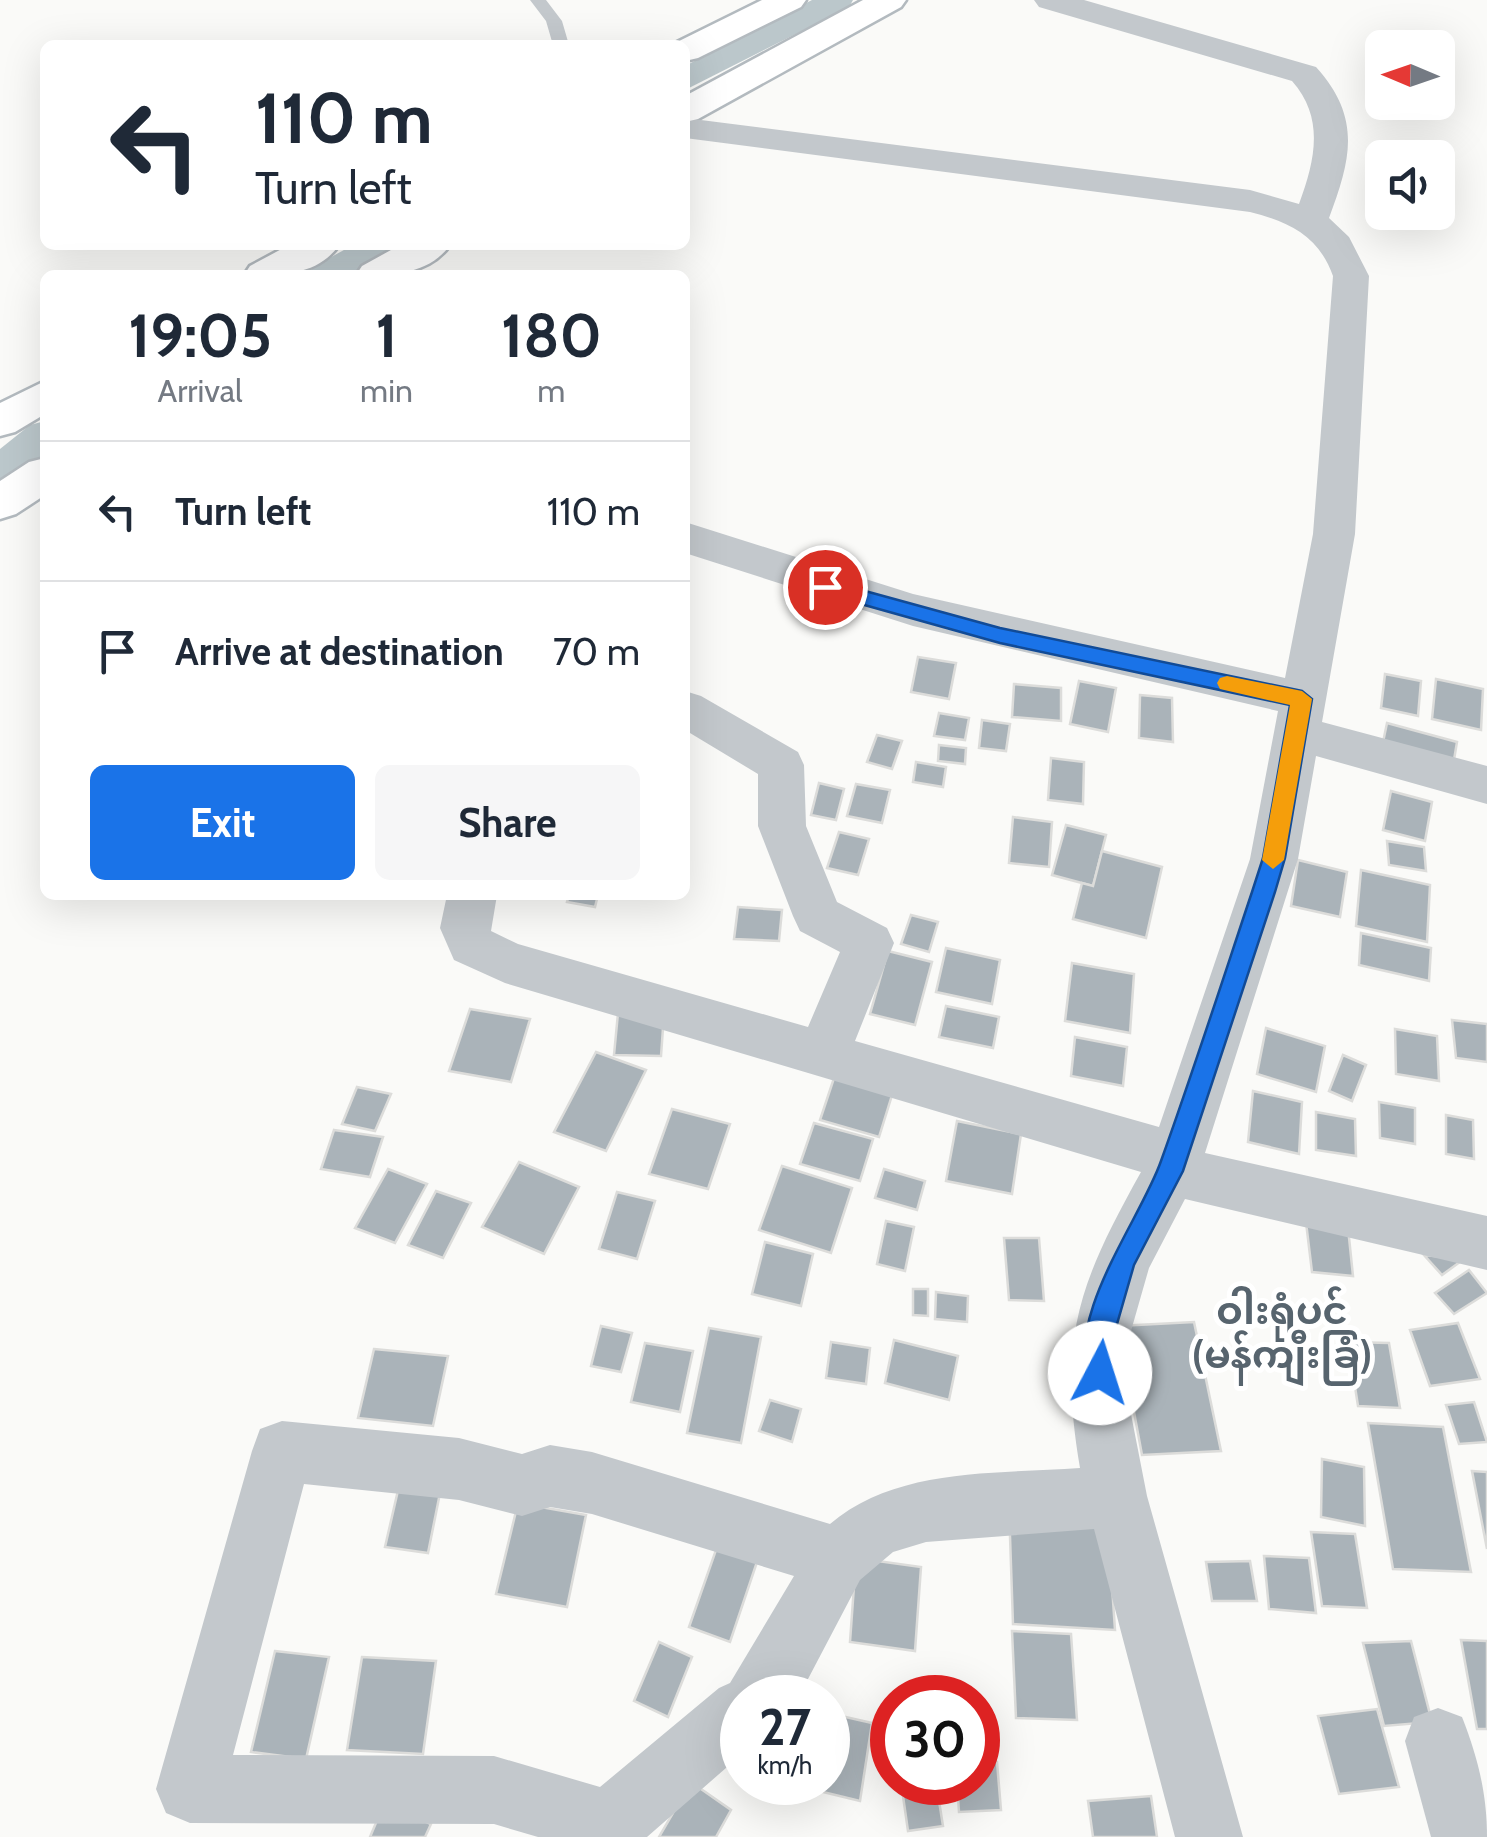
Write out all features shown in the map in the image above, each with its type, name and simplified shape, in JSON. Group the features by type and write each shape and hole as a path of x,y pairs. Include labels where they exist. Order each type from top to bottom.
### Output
{"street":[{"path":"690,48 789,0"},
{"path":"690,109 889,0"},
{"path":"1050,0 1304,74 1324,96 1333,148 1332,166 1311,220"},
{"path":"690,129 1250,201 1311,220 1331,234 1347,258 1351,276 1334,534 1274,858 1233,992 1173,1164 1122,1262 1100,1338 1100,1409 1116,1496 1209,1837"},
{"path":"273,270 310,250"},
{"path":"385,270 421,250"},
{"path":"0,422 40,399"},
{"path":"0,503 40,476"},
{"path":"690,539 788,576 1299,716 1487,786"},
{"path":"690,711 781,765 782,826 818,916 869,943 823,1054"},
{"path":"471,900 465,928 472,945 505,962 823,1054 1173,1164 1487,1243"},
{"path":"720,1729 600,1830 494,1790 190,1789 282,1451 459,1469 522,1486 550,1476 592,1483 838,1558"},
{"path":"774,1675 838,1558 874,1526 926,1511 1116,1496"},
{"path":"1438,1740 1465,1837"}],"lane":[{"path":"538,0 554,21 560,40"}],"building":[{"path":"918,657 956,663 949,699 911,692"},
{"path":"1385,674 1421,681 1418,716 1381,708"},
{"path":"1436,679 1483,689 1481,730 1432,719"},
{"path":"1079,681 1116,688 1108,732 1070,724"},
{"path":"1014,684 1061,688 1061,721 1012,717"},
{"path":"1140,695 1172,698 1173,742 1139,738"},
{"path":"939,713 969,718 965,740 934,736"},
{"path":"982,720 1010,724 1006,751 979,748"},
{"path":"1387,723 1457,742 1453,766 1382,747"},
{"path":"877,735 902,741 892,769 867,762"},
{"path":"939,745 966,748 965,764 938,761"},
{"path":"1051,758 1084,762 1083,804 1048,800"},
{"path":"916,762 946,767 943,787 913,782"},
{"path":"819,783 844,789 836,820 811,815"},
{"path":"856,784 890,790 882,823 847,816"},
{"path":"1391,791 1432,802 1425,841 1383,830"},
{"path":"1013,817 1052,822 1049,867 1009,863"},
{"path":"1066,825 1106,835 1093,886 1052,875"},
{"path":"839,832 869,839 858,875 827,868"},
{"path":"1387,841 1424,847 1426,871 1389,865"},
{"path":"1102,851 1162,867 1146,938 1073,919 1082,883 1093,886"},
{"path":"1298,860 1347,872 1340,917 1291,906"},
{"path":"1361,870 1430,885 1427,942 1356,926"},
{"path":"568,900 597,900 595,907"},
{"path":"738,907 782,910 779,941 734,939"},
{"path":"911,915 938,922 929,952 901,944"},
{"path":"1361,933 1431,948 1429,981 1359,965"},
{"path":"946,948 1000,960 992,1004 936,992"},
{"path":"888,951 932,962 915,1025 870,1014"},
{"path":"1072,963 1134,974 1130,1033 1065,1021"},
{"path":"946,1006 999,1017 993,1048 939,1037"},
{"path":"470,1009 530,1019 511,1082 449,1071"},
{"path":"618,1013 664,1014 661,1056 614,1055"},
{"path":"1452,1020 1487,1024 1487,1062 1456,1058"},
{"path":"1266,1028 1325,1046 1316,1092 1257,1074"},
{"path":"1395,1029 1437,1036 1439,1081 1396,1074"},
{"path":"1075,1037 1127,1047 1123,1086 1071,1076"},
{"path":"596,1052 646,1070 606,1151 554,1132"},
{"path":"1343,1055 1366,1065 1352,1101 1329,1091"},
{"path":"839,1063 897,1079 879,1137 820,1120"},
{"path":"357,1087 391,1094 375,1131 342,1124"},
{"path":"1253,1091 1302,1102 1299,1154 1248,1142"},
{"path":"1379,1102 1415,1108 1415,1144 1380,1138"},
{"path":"672,1109 730,1124 708,1189 649,1174"},
{"path":"1316,1112 1355,1119 1356,1156 1316,1150"},
{"path":"1446,1115 1473,1120 1474,1159 1446,1154"},
{"path":"957,1121 1021,1134 1012,1194 946,1181"},
{"path":"814,1123 873,1139 860,1181 800,1164"},
{"path":"334,1130 383,1137 370,1177 321,1169"},
{"path":"519,1162 579,1187 544,1254 482,1227"},
{"path":"782,1166 852,1188 831,1253 759,1230"},
{"path":"388,1169 427,1184 395,1243 355,1228"},
{"path":"884,1169 925,1181 917,1210 875,1198"},
{"path":"436,1191 471,1203 443,1258 408,1245"},
{"path":"617,1192 655,1201 637,1259 599,1249"},
{"path":"1305,1214 1347,1218 1353,1276 1312,1272"},
{"path":"886,1221 914,1227 905,1271 877,1264"},
{"path":"1004,1238 1039,1238 1044,1301 1009,1300"},
{"path":"765,1242 813,1254 801,1306 752,1294"},
{"path":"1424,1255 1464,1259 1442,1275"},
{"path":"1469,1270 1487,1293 1454,1314 1435,1293"},
{"path":"913,1289 928,1289 928,1316 913,1315"},
{"path":"936,1292 968,1296 967,1322 935,1319"},
{"path":"1194,1322 1221,1451 1142,1455 1118,1326"},
{"path":"1458,1323 1480,1379 1430,1386 1410,1330"},
{"path":"601,1326 632,1333 621,1372 591,1366"},
{"path":"709,1328 761,1337 741,1443 687,1433"},
{"path":"894,1340 958,1356 949,1400 885,1383"},
{"path":"831,1342 870,1348 866,1384 826,1378"},
{"path":"1348,1342 1389,1343 1400,1408 1358,1406"},
{"path":"645,1343 693,1351 680,1412 631,1402"},
{"path":"374,1349 448,1356 433,1426 358,1418"},
{"path":"770,1400 801,1409 792,1442 759,1431"},
{"path":"1474,1402 1487,1442 1459,1444 1446,1405"},
{"path":"1368,1423 1443,1427 1471,1572 1393,1569"},
{"path":"1322,1459 1364,1467 1365,1526 1321,1517"},
{"path":"1472,1471 1487,1472 1487,1549"},
{"path":"402,1473 443,1478 428,1553 385,1547"},
{"path":"518,1503 586,1515 567,1607 496,1594"},
{"path":"1009,1507 1107,1512 1115,1630 1013,1624"},
{"path":"1311,1532 1355,1534 1367,1608 1322,1606"},
{"path":"717,1547 757,1562 730,1642 689,1627"},
{"path":"1264,1556 1309,1558 1316,1613 1269,1609"},
{"path":"856,1558 921,1567 915,1651 850,1642"},
{"path":"1250,1561 1257,1601 1212,1601 1206,1562"},
{"path":"1012,1631 1071,1634 1077,1720 1016,1718"},
{"path":"1461,1640 1487,1641 1487,1729 1477,1729"},
{"path":"1411,1641 1432,1722 1384,1726 1363,1643"},
{"path":"659,1642 692,1657 668,1717 634,1701"},
{"path":"275,1651 329,1657 306,1759 251,1752"},
{"path":"362,1657 436,1661 423,1754 347,1750"},
{"path":"1377,1709 1399,1787 1339,1794 1318,1716"},
{"path":"850,1718 870,1723 860,1801 850,1799"},
{"path":"691,1782 731,1810 716,1837 659,1837"},
{"path":"1151,1796 1157,1837 1093,1837 1088,1801"},
{"path":"1000,1798 1001,1810 959,1812 959,1805 1000,1805"},
{"path":"384,1804 431,1824 425,1837 370,1837"},
{"path":"904,1805 940,1805 943,1826 908,1831"}],"waterway":[{"path":"690,77 837,0"},
{"path":"336,270 372,250"},
{"path":"0,472 40,439"}],"slow traffic":[{"path":"1227,683 1302,699 1273,860"}],"district":[{"name":"ဝါးရုံပင် (မန်ကျီးခြံ)","path":"1282,1333"}],"route":[{"path":"825,587 1000,635 1302,699 1274,858 1264,892 1171,1171 1122,1262 1100,1338 1100,1373"}]}
